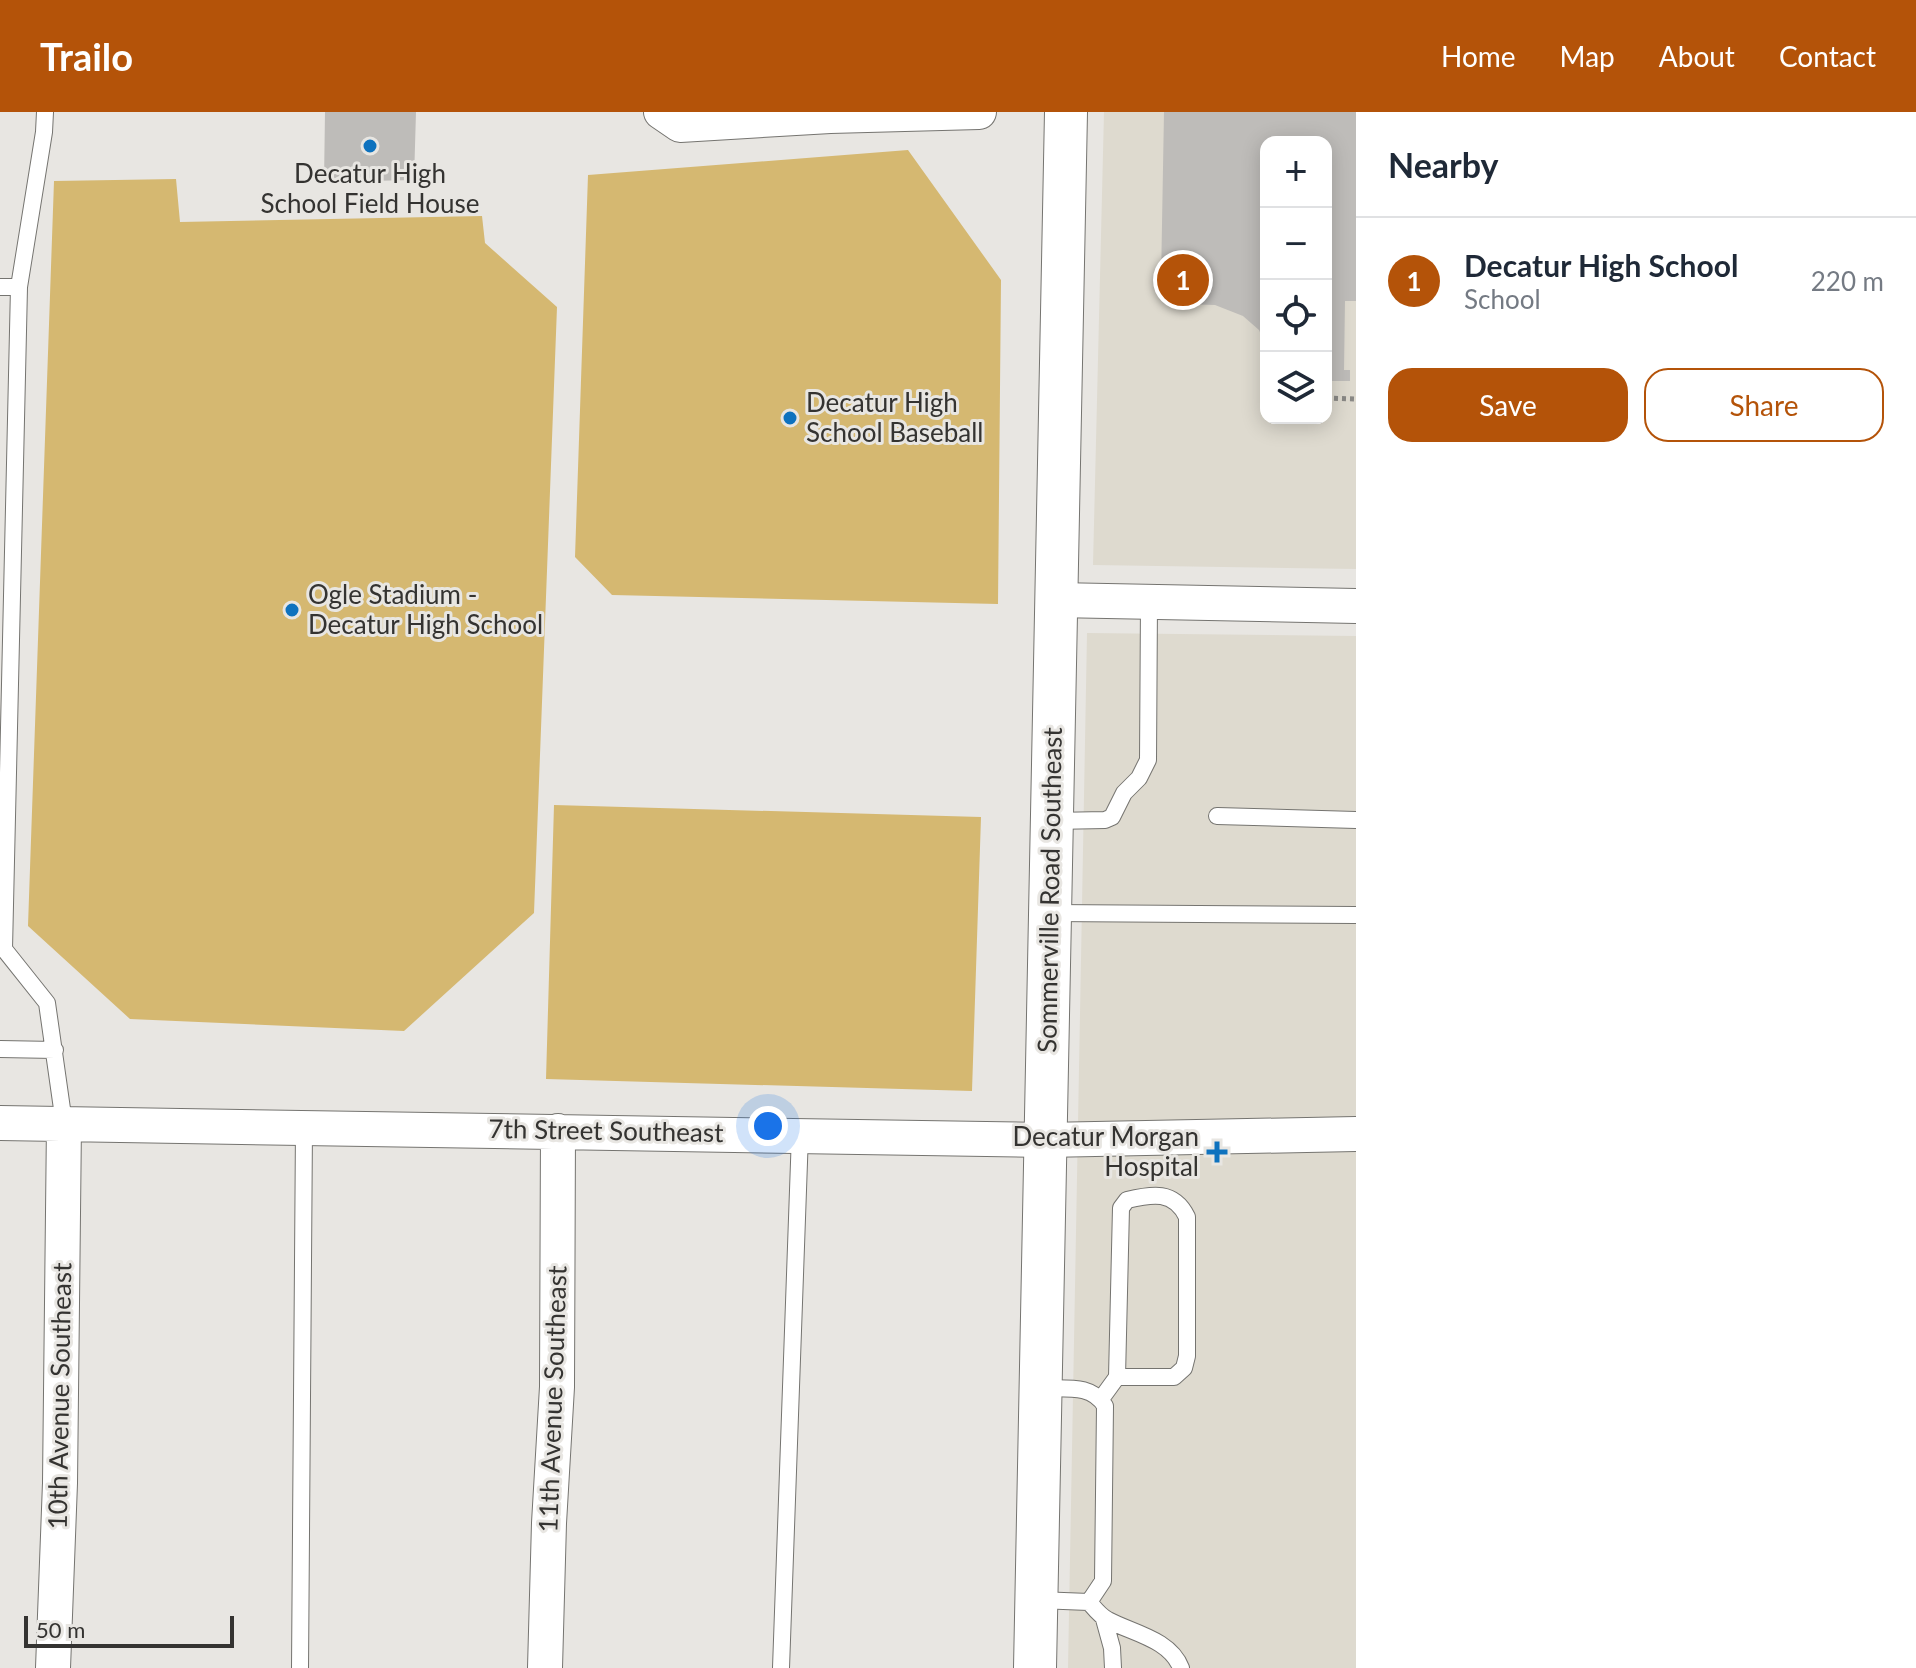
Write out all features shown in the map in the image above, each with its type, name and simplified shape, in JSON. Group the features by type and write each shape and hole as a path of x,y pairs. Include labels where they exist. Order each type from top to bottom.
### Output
{"street":[{"path":"661,112 680,125 830,116 979,112"},
{"name":"Sommerville Road Southeast","path":"1035,1668 1066,112"},
{"path":"1056,600 1356,606"},
{"name":"7th Street Southeast","path":"0,1123 1045,1140 1356,1134"},
{"name":"10th Avenue Southeast","path":"53,1668 60,1483 64,1123"},
{"name":"11th Avenue Southeast","path":"545,1668 557,1387 558,1131"}],"lane":[{"path":"45,112 19,287 4,949 47,1003 64,1123"},
{"path":"0,287 19,287"},
{"path":"1052,821 1105,820 1112,817 1124,793 1148,760 1149,602"},
{"path":"1217,816 1356,820"},
{"path":"1050,913 1356,915"},
{"path":"0,1049 55,1050"},
{"path":"300,1668 304,1127"},
{"path":"781,1668 800,1134"},
{"path":"1101,1399 1117,1377 1121,1208 1127,1200 1151,1194 1172,1199 1181,1205 1187,1217 1187,1356 1184,1368 1174,1377 1117,1377"},
{"path":"1040,1387 1084,1389 1101,1399 1106,1415 1103,1581 1089,1602"},
{"path":"1036,1600 1089,1602 1104,1619 1151,1639 1177,1657 1181,1668"},
{"path":"1104,1619 1112,1648 1113,1668"}],"path":[{"path":"1332,398 1356,399"}],"shaded area":[{"path":"1104,112 1356,112 1356,569 1093,565"},
{"name":"Decatur High School Baseball","path":"908,150 1001,280 998,604 612,595 575,557 588,175"},
{"name":"Ogle Stadium - Decatur High School","path":"176,179 180,222 482,216 485,243 557,307 534,913 404,1031 130,1019 28,926 54,181"},
{"name":"Decatur Morgan Hospital","path":"1087,633 1356,636 1356,1668 1068,1668"},
{"path":"554,805 981,817 972,1091 546,1079"}],"building":[{"name":"Decatur High School Field House","path":"325,112 416,112 414,180 324,182"},
{"path":"1164,112 1356,112 1356,301 1345,301 1344,370 1350,370 1350,381 1332,381 1332,136 1260,136 1260,332 1243,316 1215,305 1181,304 1181,282 1161,281"}],"place":[{"name":"Decatur High School Field House","path":"370,146"},
{"name":"Decatur High School","path":"1183,280"},
{"name":"Decatur High School Baseball","path":"790,418"},
{"name":"Ogle Stadium - Decatur High School","path":"292,610"},
{"name":"Decatur Morgan Hospital","path":"1217,1152"}]}
